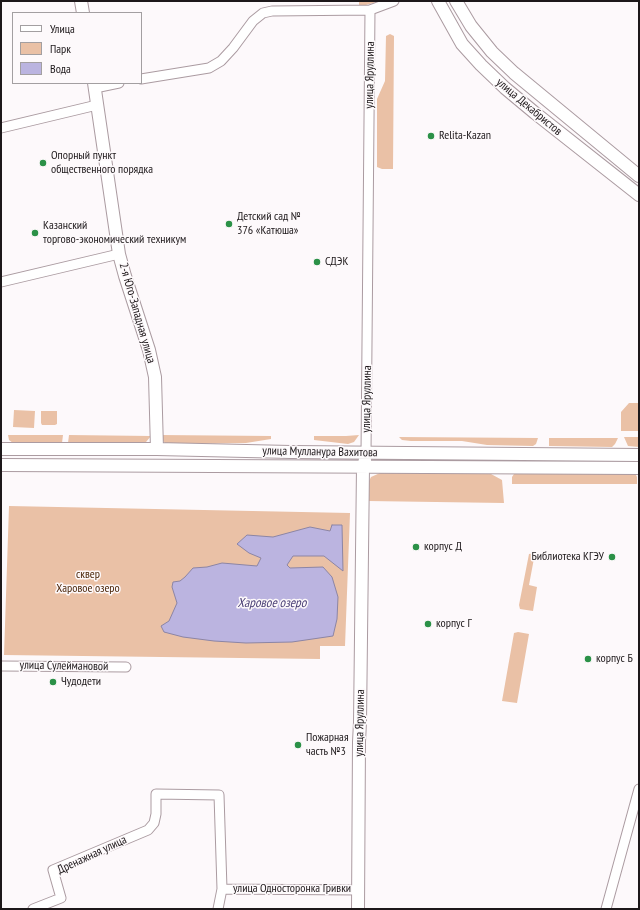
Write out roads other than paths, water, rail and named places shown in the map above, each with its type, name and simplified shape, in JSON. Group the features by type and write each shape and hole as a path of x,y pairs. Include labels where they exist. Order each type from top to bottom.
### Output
{"main road":[{"path":"81,1 83,12"},
{"name":"улица Декабристов","path":"438,1 462,44 481,65 523,103 639,195"},
{"name":"улица Декабристов","path":"456,1 470,26 492,52 514,73 639,176"},
{"name":"2-я Юго-Западная улица","path":"94,86 119,254 149,350 155,377 157,449"},
{"name":"улица Мулланура Вахитова","path":"1,449 157,449 639,456"},
{"name":"улица Яруллина","path":"358,909 358,742 360,722 363,467 366,453"},
{"name":"улица Мулланура Вахитова","path":"1,465 639,468"}],"street":[{"path":"142,79 209,68 221,61 233,48 253,21 263,13 272,11 370,10 394,1"},
{"name":"улица Яруллина","path":"366,453 370,10"},
{"path":"94,86 111,84"},
{"path":"1,128 97,104"},
{"path":"1,282 119,254"},
{"name":"улица Сулеймановой","path":"1,666 126,667"},
{"path":"606,909 639,789"},
{"name":"Дренажная улица","path":"33,909 61,898 53,870 148,830 154,823 156,814 156,794 219,795 222,889"},
{"name":"улица Односторонка Гривки","path":"218,909 222,889 359,890"}],"water":[{"name":"Харовое озеро","path":"332,525 342,525 343,571 324,556 293,556 287,565 290,568 323,567 332,577 338,597 337,619 333,636 292,642 246,643 183,637 164,632 161,626 169,621 177,603 172,587 173,582 180,581 193,568 207,567 222,563 257,566 261,558 249,553 237,544 247,535 273,537 310,527 330,531"}],"place":[{"name":"Relita-Kazan","path":"431,136"},
{"name":"Опорный пункт общественного порядка","path":"43,163"},
{"name":"Детский сад № 376 «Катюша»","path":"229,224"},
{"name":"Казанский торгово-экономический техникум","path":"35,233"},
{"name":"СДЭК","path":"317,262"},
{"name":"корпус Д","path":"416,547"},
{"name":"Библиотека КГЭУ","path":"612,557"},
{"name":"корпус Г","path":"428,624"},
{"name":"корпус Б","path":"588,659"},
{"name":"Чудодети","path":"53,682"},
{"name":"Пожарная часть №3","path":"298,745"}],"park label":[{"name":"сквер Харовое озеро","path":"88,582"}]}
